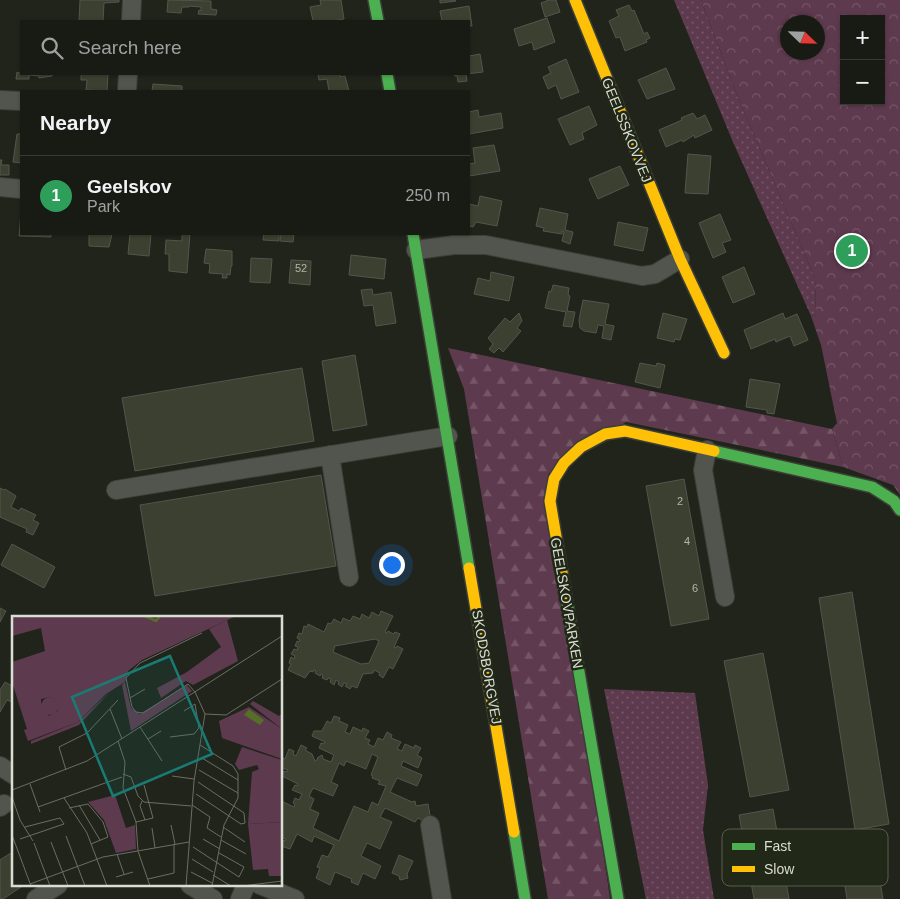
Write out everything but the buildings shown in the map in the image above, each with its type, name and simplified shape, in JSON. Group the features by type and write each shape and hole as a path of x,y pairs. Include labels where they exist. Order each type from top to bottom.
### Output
{"street":[{"path":"131,20 132,0"},
{"path":"374,0 378,20"},
{"name":"GEELSSKOVVEJ","path":"575,0 680,259 724,352"},
{"path":"127,90 128,75"},
{"path":"387,75 390,90"},
{"path":"0,100 20,100"},
{"path":"0,187 20,189"},
{"path":"415,242 486,245 642,276 655,274 680,259"},
{"name":"SKODSBORGVEJ","path":"415,242 525,899"},
{"name":"GEELSKOVPARKEN","path":"618,899 550,500 554,479 564,464 581,448 605,434 625,431 872,487 894,501 900,510"},
{"path":"116,490 448,436"},
{"path":"707,450 703,470 725,597"},
{"path":"330,455 349,577"},
{"path":"0,766 12,774"},
{"path":"430,825 442,899"},
{"path":"36,899 56,886"},
{"path":"192,886 213,899"},
{"path":"240,899 246,886"},
{"path":"262,886 295,899"}],"green space":[{"path":"674,0 701,0 737,95 815,278 816,315 811,316 733,142"},
{"path":"701,0 900,0 900,495 893,485 843,467 832,429 837,423 821,345 811,316 816,315 815,278 737,95"},
{"path":"448,348 832,429 843,467 626,422 548,474 610,899 548,899 464,389"},
{"path":"604,689 695,693 708,785 703,830 714,899 646,899"}],"traffic: fast":[{"path":"374,0 378,20"},
{"path":"387,75 390,90"},
{"path":"413,235 469,568"},
{"path":"714,451 872,487 894,501 900,510"},
{"path":"567,602 618,899"},
{"path":"514,832 525,899"}],"traffic: slow":[{"path":"575,0 680,259 724,353"},
{"path":"567,602 550,501 554,479 564,463 581,447 605,434 625,431 714,451"},
{"path":"469,568 514,832"}],"place":[{"name":"Geelskov","path":"852,251"}]}
